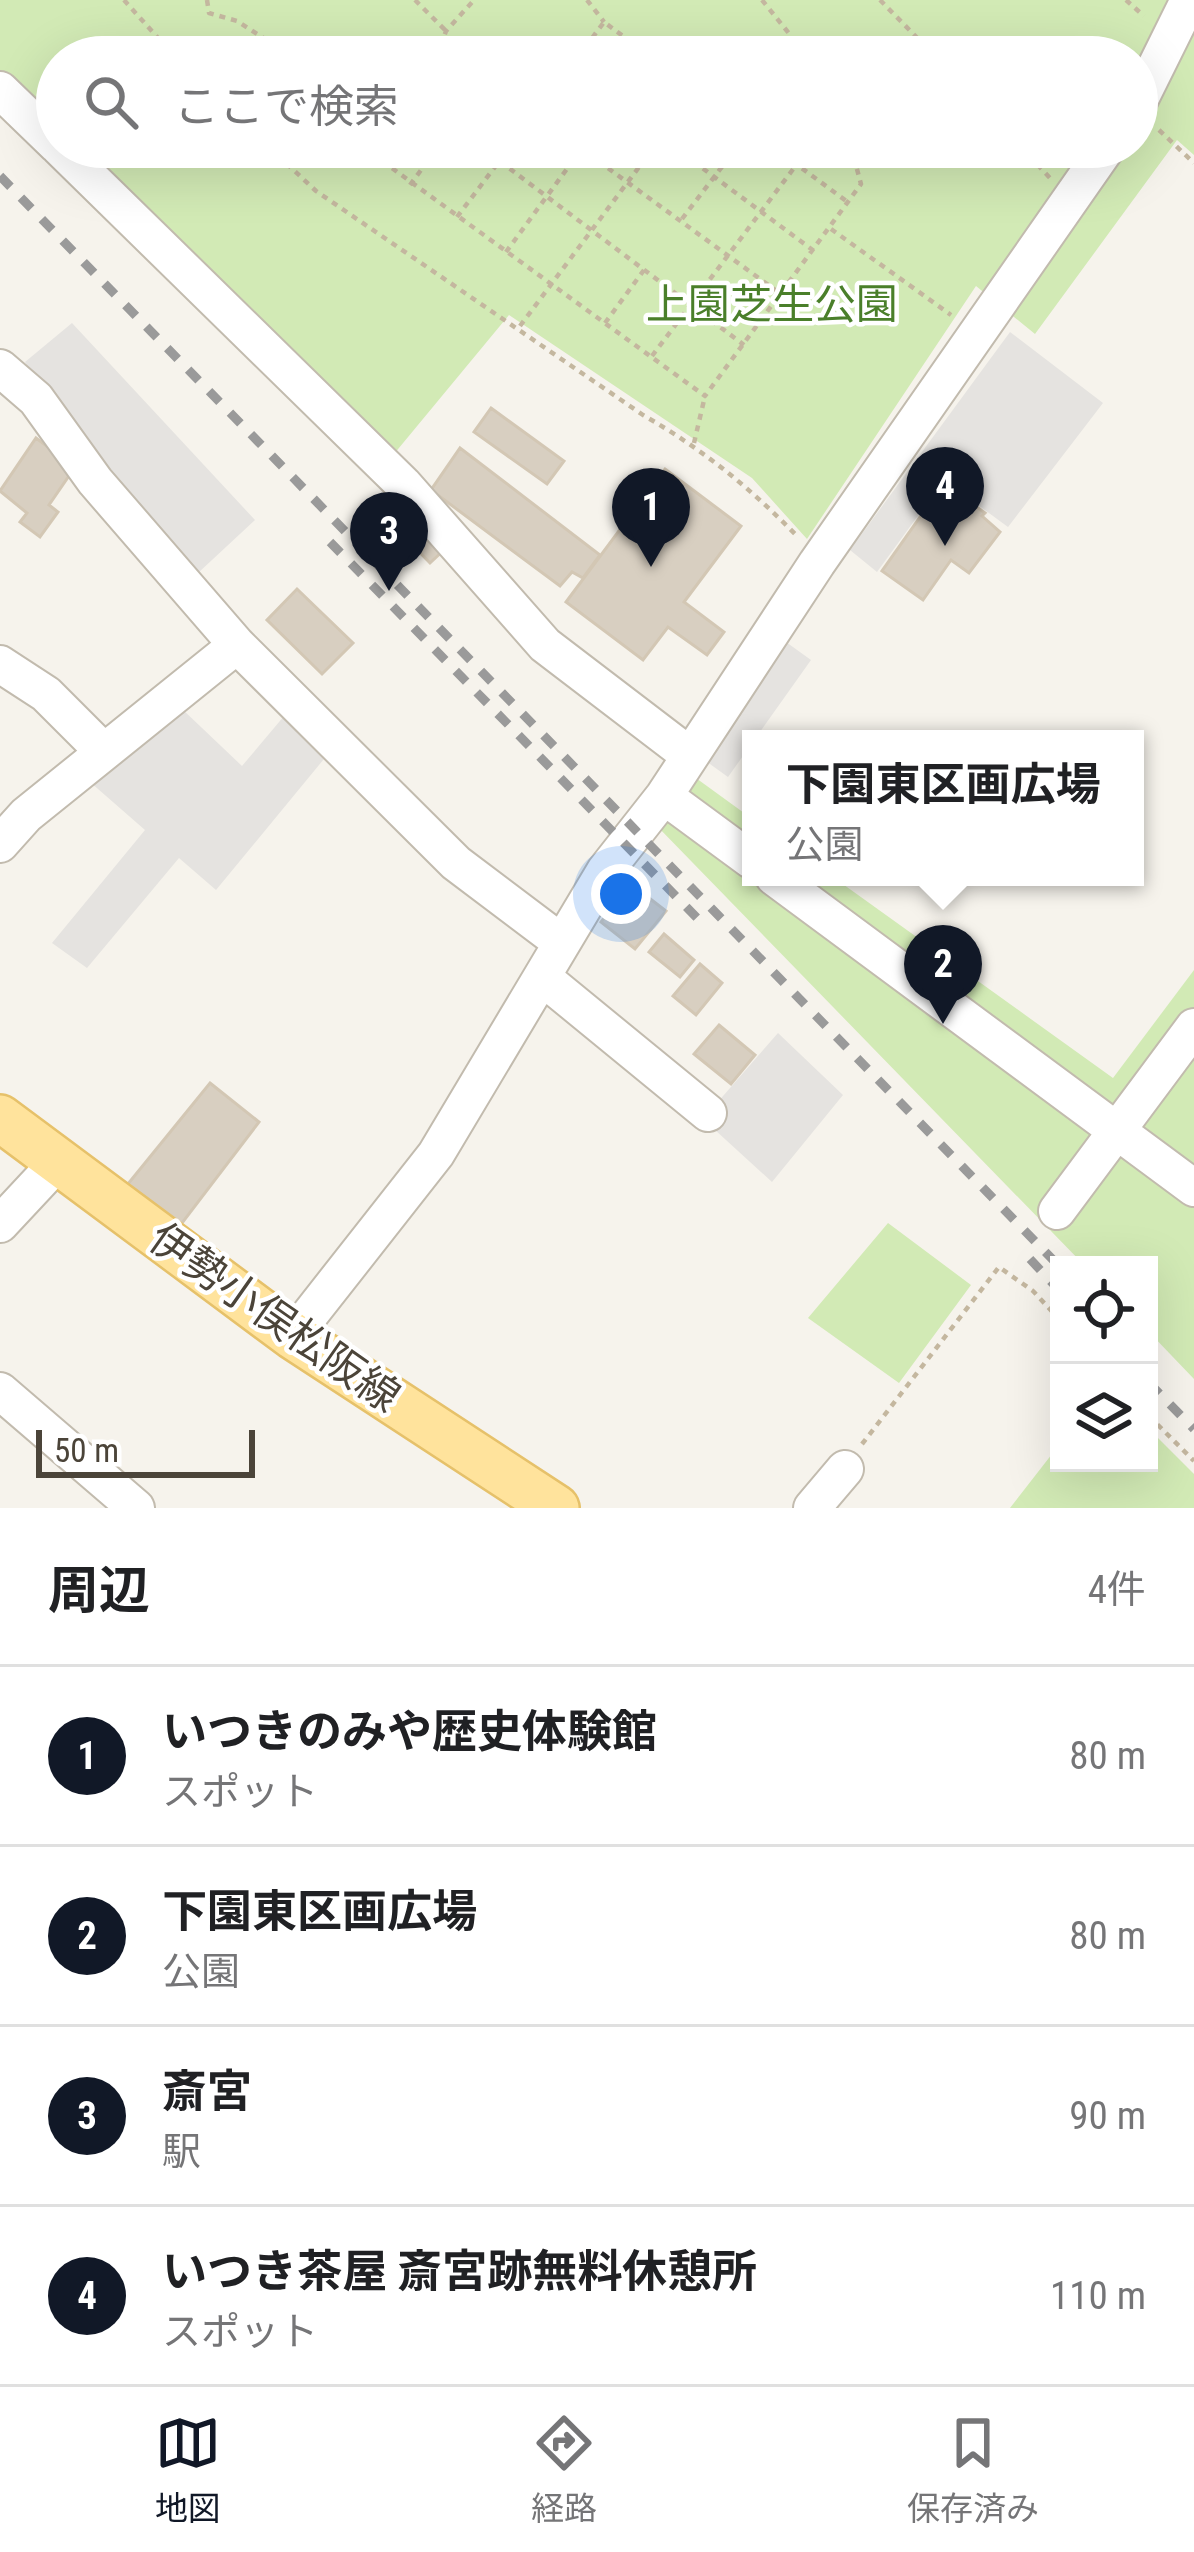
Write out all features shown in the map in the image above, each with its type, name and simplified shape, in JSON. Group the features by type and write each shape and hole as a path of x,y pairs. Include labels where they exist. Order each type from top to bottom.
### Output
{"main road":[{"name":"伊勢小俣松阪線","path":"0,1118 293,1336 556,1508"}],"street":[{"path":"1158,83 1189,0"},
{"path":"0,90 36,125"},
{"path":"80,168 403,484 545,644 689,755"},
{"path":"293,1336 436,1154 605,871 664,796 817,562 1092,168"},
{"path":"0,368 36,399 95,481 237,645 456,862 562,943"},
{"path":"0,844 26,815 237,645"},
{"path":"0,664 46,694 104,752"},
{"path":"664,796 742,853"},
{"path":"786,886 1194,1188"},
{"path":"542,977 708,1113"},
{"path":"1057,1210 1194,1027"},
{"path":"0,1224 57,1162"},
{"path":"0,1391 136,1508"},
{"path":"812,1508 845,1468"}],"path":[{"path":"124,0 156,36"},
{"path":"207,0 209,13 237,21 260,36"},
{"path":"415,0 446,31"},
{"path":"445,36 474,0"},
{"path":"587,0 622,36"},
{"path":"762,0 791,36"},
{"path":"880,0 915,36"},
{"path":"594,36 604,22"},
{"path":"1158,127 1194,163"},
{"path":"291,168 316,191 520,326 643,416 694,444 744,483 817,562"},
{"path":"386,168 705,396"},
{"path":"410,185 423,168"},
{"path":"457,217 494,168"},
{"path":"508,168 744,345"},
{"path":"506,252 567,168"},
{"path":"608,168 782,295"},
{"path":"520,326 639,168"},
{"path":"703,168 814,252"},
{"path":"680,221 720,168"},
{"path":"651,357 793,168"},
{"path":"801,168 849,203"},
{"path":"694,444 705,396 849,203 861,184 857,168"},
{"path":"1041,168 1070,199"},
{"path":"831,229 975,333"},
{"path":"605,323 644,270"},
{"path":"845,1468 897,1392 999,1267 1050,1309"},
{"path":"1158,1425 1194,1461"}],"green space":[{"name":"上園芝生公園","path":"0,0 1194,0 1194,155 1177,140 1158,166 1158,36 36,36 36,109 0,73"},
{"name":"上園芝生公園","path":"95,168 1157,168 1035,334 976,286 807,539 752,478 509,315 389,460"},
{"path":"689,773 742,811 742,886 846,886 1113,1078 1194,970 1194,1379 1158,1341 1158,1256 1075,1256 656,825"},
{"path":"888,1223 971,1285 899,1383 808,1318"},
{"path":"1158,1438 1194,1474 1194,1508 1010,1508 1050,1457 1050,1472 1158,1472"}],"shaded area":[{"path":"72,323 255,520 198,573 98,467 25,362"},
{"path":"1010,332 1103,403 1008,527 944,480 877,572 850,550"},
{"path":"786,642 811,660 761,730 742,730 742,757 728,777 703,759"},
{"path":"181,708 242,766 290,709 333,748 216,890 179,858 87,968 52,943 145,830 90,782"},
{"path":"778,1033 843,1095 772,1182 703,1119"}],"building":[{"path":"491,408 564,461 547,484 474,432"},
{"path":"36,438 75,467 49,505 58,512 40,537 20,522 27,513 0,491"},
{"path":"460,448 600,555 583,578 572,572 560,586 431,490"},
{"path":"665,469 741,526 684,602 724,632 707,655 668,627 643,660 566,602"},
{"path":"944,483 985,513 982,516 1000,532 969,573 951,560 923,600 882,571"},
{"path":"400,499 447,547 430,563 383,515"},
{"path":"297,589 353,643 322,674 267,620"},
{"path":"631,884 666,911 635,949 601,922"},
{"path":"664,934 694,960 680,977 649,952"},
{"path":"700,964 722,983 696,1015 673,996"},
{"path":"719,1025 755,1055 731,1084 694,1054"},
{"path":"210,1083 259,1122 176,1231 123,1190"}],"railway":[{"path":"0,176 1050,1257"},
{"path":"330,542 699,920"},
{"path":"1030,1259 1050,1280"},
{"path":"1158,1392 1194,1429"}],"place":[{"name":"いつき茶屋 斎宮跡無料休憩所","path":"945,546"},
{"name":"いつきのみや歴史体験館","path":"651,567"},
{"name":"斎宮","path":"389,591"},
{"name":"下園東区画広場","path":"943,1024"}]}
